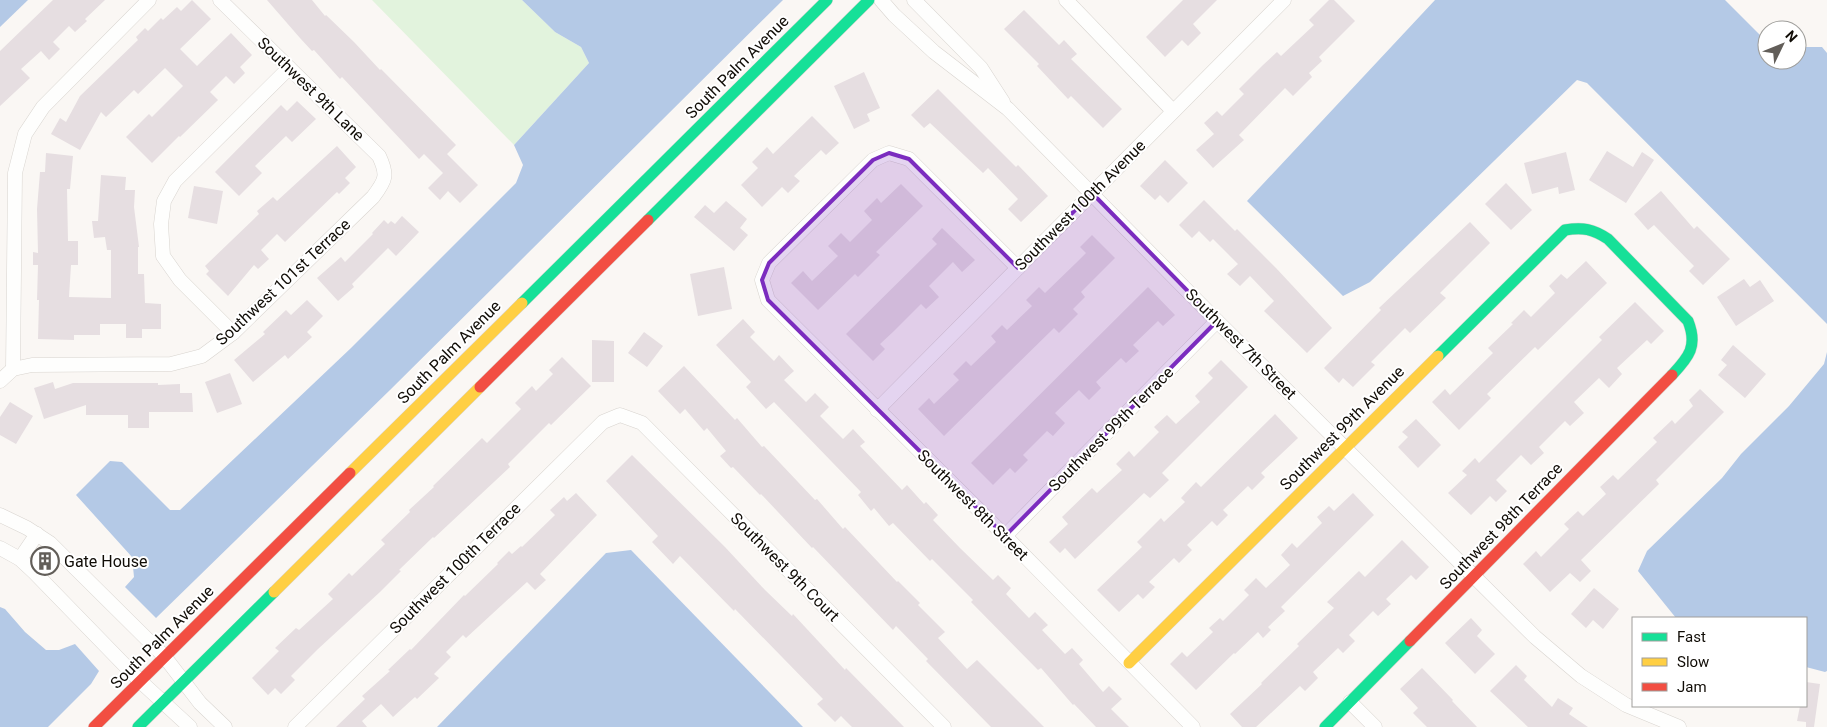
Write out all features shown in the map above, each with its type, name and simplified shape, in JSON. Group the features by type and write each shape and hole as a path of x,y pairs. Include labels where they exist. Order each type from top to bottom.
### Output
{"main road":[{"name":"South Palm Avenue","path":"94,727 827,0"},
{"path":"138,727 869,0"},
{"name":"Southwest 99th Avenue","path":"1129,663 1565,230 1584,226 1608,239 1688,321 1694,335 1694,342"},
{"name":"Southwest 98th Terrace","path":"1325,727 1686,360 1694,342"}],"street":[{"path":"0,382 13,369 15,173 24,134 42,107 149,0"},
{"name":"Southwest 9th Lane","path":"220,0 379,156 386,170 382,186"},
{"name":"Southwest 7th Street","path":"881,0 894,15 934,52 1008,109 1535,637 1581,676 1626,705 1679,727"},
{"name":"Southwest 7th Street","path":"914,0 981,68 1008,109"},
{"path":"1066,0 1173,111"},
{"name":"Southwest 100th Avenue","path":"876,410 1284,0"},
{"path":"233,333 180,280 162,256 161,224 164,201 175,181 289,68"},
{"name":"Southwest 8th Street","path":"1018,268 909,160 889,153 873,160 769,263 762,280 768,300 876,410 1005,536 1192,727"},
{"name":"Southwest 101st Terrace","path":"13,369 32,365 171,364 202,356 233,333 373,197 382,186"},
{"name":"Southwest 99th Terrace","path":"1005,536 1218,321"},
{"name":"Southwest 100th Terrace","path":"295,727 603,422 620,415"},
{"name":"Southwest 9th Court","path":"620,415 642,423 944,727"},
{"path":"0,515 37,534 57,549 164,656 200,703 225,727"},
{"path":"20,559 37,534"},
{"path":"0,548 20,559 140,681 190,727"},
{"path":"1350,702 1375,727"}],"highlighted area":[{"path":"889,153 909,159 1018,268 1092,193 1217,321 1005,536 768,300 762,280 769,263 873,160"}],"green space":[{"path":"372,0 522,0 555,32 581,47 589,63 514,145"}],"water":[{"path":"0,0 28,0 0,27"},
{"path":"522,0 783,0 390,390 156,618 125,587 134,577 132,557 76,495 110,461 122,462 170,510 180,510 351,348 516,183 523,165 514,145 589,63 581,47 555,32"},
{"path":"1435,0 1725,0 1757,32 1757,70 1807,70 1807,47 1822,47 1827,53 1827,324 1587,83 1577,80 1370,282 1343,296 1247,201"},
{"path":"1827,352 1827,671 1825,672 1807,667 1807,617 1675,617 1638,571 1647,551 1722,478 1741,454 1789,406 1824,364"},
{"path":"631,550 803,727 437,727 606,553"},
{"path":"0,607 5,609 25,632 46,650 59,650 75,644 99,671 91,684 48,727 0,727"}],"building":[{"path":"53,0 105,0 85,19 87,21 75,32 69,26 53,42 60,49 49,60 41,51 21,69 30,78 0,106 0,51"},
{"path":"192,0 211,19 180,49 197,66 231,33 252,55 240,67 245,73 234,84 226,76 210,92 218,100 180,137 152,163 126,137 149,114 152,117 183,86 165,68 138,94 134,90 106,117 101,112 80,150 51,134 60,118 66,122 80,96 138,40 136,37 145,28 148,31 161,18 163,20 177,7 181,11"},
{"path":"267,0 312,0 325,16 354,42 456,145 447,154 478,185 460,203 448,191 440,200 428,188 443,173 424,154 419,159 342,77 340,79 314,50 312,51"},
{"path":"1183,0 1217,0 1193,24 1201,33 1188,46 1182,40 1165,57 1146,37"},
{"path":"1329,0 1334,0 1355,21 1319,57 1322,61 1309,73 1312,77 1293,96 1285,88 1239,135 1244,140 1213,168 1196,150 1214,134 1204,123 1217,111 1222,116 1244,94 1239,89 1263,65 1277,52 1281,56 1314,25 1309,20"},
{"path":"1024,10 1059,45 1064,40 1077,54 1071,59 1122,109 1103,128 1071,96 1068,99 1037,66 1039,64 1004,29"},
{"path":"864,72 880,108 867,114 870,121 854,129 834,86"},
{"path":"938,89 1016,167 1018,165 1048,196 1021,222 1008,209 1018,199 988,168 983,173 930,123 924,128 911,115"},
{"path":"297,101 316,119 292,142 286,136 255,166 262,173 239,196 215,172 281,105 287,111"},
{"path":"812,116 839,143 826,155 821,150 794,176 800,181 788,193 782,187 762,207 741,185 758,168 752,162 767,147 773,154"},
{"path":"337,146 356,167 345,178 350,183 339,194 337,192 285,242 277,234 261,250 269,259 258,269 254,265 228,296 206,274 209,271 205,266 259,214 257,211 273,197 277,201"},
{"path":"1607,151 1633,167 1642,152 1654,160 1626,203 1589,180"},
{"path":"1566,152 1575,190 1559,194 1558,187 1532,194 1524,163"},
{"path":"46,153 73,156 70,189 67,189 68,241 78,241 78,265 71,265 69,297 111,298 111,250 107,250 105,237 94,238 92,221 98,221 101,175 126,177 125,190 135,190 134,207 139,247 138,274 144,274 145,303 161,304 161,329 142,329 142,338 126,338 126,324 100,324 100,335 74,335 74,340 38,339 38,265 33,265 33,252 38,253 37,209 40,172 45,172"},
{"path":"1165,160 1188,183 1168,203 1160,195 1155,200 1140,186"},
{"path":"1506,183 1532,210 1511,230 1485,204"},
{"path":"901,184 923,206 876,252 880,255 858,277 855,274 818,310 791,283 803,271 812,281 838,256 828,246 841,233 850,242 872,220 864,211 877,198 881,203"},
{"path":"194,186 223,191 217,224 188,218"},
{"path":"1661,191 1694,229 1697,226 1730,259 1703,285 1689,271 1694,266 1654,225 1648,230 1634,214"},
{"path":"1204,200 1235,231 1237,229 1276,268 1332,328 1307,353 1264,311 1274,301 1250,276 1240,286 1227,274 1238,264 1213,239 1210,242 1199,231 1192,238 1179,225"},
{"path":"726,201 747,219 740,228 748,235 734,251 694,217 705,205 714,213"},
{"path":"402,216 419,232 396,256 388,248 352,284 354,287 338,301 317,278 341,257 345,262 384,220 388,224 391,221 395,224"},
{"path":"1470,222 1490,243 1440,293 1446,298 1410,333 1405,328 1371,362 1375,365 1353,387 1343,378 1339,383 1324,368 1381,310 1379,308"},
{"path":"942,228 975,260 962,272 953,262 929,286 939,297 926,309 921,304 880,344 885,349 873,361 846,334 937,244 932,239"},
{"path":"1092,235 1115,258 1081,292 1085,297 1073,309 1078,314 1059,333 1054,328 944,436 918,409 929,398 934,404 959,380 953,374 966,361 971,366 996,342 991,336 1002,325 1007,330 1032,306 1026,300 1039,287 1045,293 1086,253 1080,247"},
{"path":"1586,261 1607,283 1538,350 1535,347 1487,394 1491,398 1459,430 1432,402 1445,389 1450,395 1493,353 1488,348 1513,324 1511,323 1524,310 1531,317 1555,293 1549,286 1561,274 1567,279"},
{"path":"724,267 732,309 698,316 690,274"},
{"path":"1744,279 1750,287 1760,280 1774,301 1736,326 1717,297"},
{"path":"1148,287 1175,315 1163,326 1158,321 1133,345 1139,351 1126,363 1121,358 1096,382 1101,388 1089,400 1079,390 1055,413 1065,423 1053,436 1047,431 1023,455 1028,460 1015,473 1010,468 993,485 971,463"},
{"path":"307,300 323,316 307,332 312,337 288,359 285,355 253,382 234,360 265,334 263,332 286,310 291,315"},
{"path":"1635,302 1664,331 1651,344 1647,340 1617,368 1622,374 1609,388 1599,378 1574,402 1584,413 1570,426 1565,421 1539,447 1544,453 1531,465 1521,455 1496,480 1507,491 1496,502 1490,496 1471,515 1448,493 1467,475 1462,471 1475,458 1479,463 1602,340 1599,337"},
{"path":"743,319 755,332 750,337 774,361 779,355 794,371 784,380 806,402 815,393 829,407 820,416 843,439 853,429 865,442 860,446 902,490 907,485 924,504 926,502 938,515 933,520 960,548 993,580 998,575 1011,588 1006,594 1029,618 1035,612 1048,625 1042,630 1065,654 1072,648 1083,660 1079,664 1103,692 1109,686 1122,699 1111,709 1129,727 1096,727 1073,705 1041,668 1038,670 971,602 973,600 932,559 930,561 893,523 889,526 874,508 871,511 858,495 861,492 774,402 766,409 746,387 751,382 716,345"},
{"path":"644,332 663,346 647,367 628,353"},
{"path":"592,340 614,341 614,382 592,382"},
{"path":"1733,345 1766,374 1745,398 1718,375 1727,365 1721,360"},
{"path":"562,357 591,386 551,425 549,423 508,464 510,467 433,537 399,570 401,571 380,592 318,649 291,676 295,680 281,694 275,688 268,695 252,678 279,651 275,648 296,628 299,630 333,599 328,594 349,573 352,576 385,544 381,540 482,438 487,443 521,409 515,403 532,386 536,391 553,374 549,370"},
{"path":"1221,360 1248,387 1162,473 1169,480 1150,498 1144,493 1075,559 1065,548 1060,553 1049,542 1068,524 1062,517 1092,488 1097,493 1122,470 1116,464 1129,451 1134,457 1159,432 1154,427 1167,415 1176,424 1200,402 1195,396 1213,378 1208,373"},
{"path":"684,366 735,420 737,418 762,447 764,446 815,500 817,499 843,529 845,527 897,582 920,603 918,605 945,632 938,638 967,669 977,660 1044,727 991,727 926,661 928,659 896,626 893,630 761,494 733,467 731,468 720,456 726,451 707,428 704,431 685,409 680,414 658,391"},
{"path":"230,373 242,404 217,413 205,382"},
{"path":"53,382 55,389 73,383 180,384 180,393 192,393 193,412 149,412 149,428 128,428 128,415 86,415 86,405 44,419 34,388"},
{"path":"1700,389 1724,412 1656,480 1659,484 1581,560 1591,571 1580,582 1570,573 1550,592 1523,564 1536,551 1541,557 1569,529 1564,524 1578,511 1583,516 1606,494 1600,487 1613,475 1618,480 1657,442 1653,438 1672,420 1675,424 1693,406 1689,400"},
{"path":"10,402 33,416 16,444 0,435 0,417"},
{"path":"1275,414 1298,438 1261,473 1265,477 1252,490 1248,486 1223,510 1228,515 1217,526 1212,521 1187,545 1192,550 1179,563 1174,558 1149,582 1155,587 1143,599 1138,594 1119,612 1097,590 1142,547 1137,542 1161,518 1164,522 1185,502 1181,498 1196,482 1201,487"},
{"path":"1416,419 1441,445 1418,468 1398,447 1408,437 1402,432"},
{"path":"632,455 904,727 852,727 841,716 835,722 817,704 823,699 735,609 734,611 680,556 673,564 652,542 658,536 606,481"},
{"path":"576,493 597,515 540,574 546,580 535,590 527,582 466,638 463,635 446,652 451,657 434,674 439,678 417,699 415,697 393,717 381,704 362,721 367,727 336,727 365,699 362,696 390,671 388,670 411,650 509,551 512,554 522,547 555,515 550,510 564,497 567,501"},
{"path":"1353,493 1374,515 1281,607 1285,611 1268,627 1271,630 1263,638 1258,632 1196,690 1170,664 1182,652 1187,657 1213,632 1209,628 1220,618 1223,621 1249,595 1244,590 1256,578 1266,588 1290,565 1281,555 1292,543 1297,548 1322,523 1317,517 1329,506 1334,511"},
{"path":"1402,540 1429,567 1416,580 1411,575 1386,599 1391,604 1378,616 1373,611 1349,635 1355,641 1343,653 1338,648 1313,672 1318,678 1305,691 1300,686 1256,727 1242,727 1230,714 1262,684 1299,646 1297,644 1334,608 1327,602 1359,571 1365,577"},
{"name":"Gate House","path":"44,551 54,560 45,570 35,561"},
{"path":"1594,588 1619,609 1603,629 1593,620 1586,628 1571,614"},
{"path":"1471,618 1482,630 1477,636 1495,654 1475,674 1445,643"},
{"path":"1516,665 1527,676 1524,680 1552,707 1558,698 1573,708 1569,714 1588,727 1528,727 1490,691"},
{"path":"1422,668 1477,727 1427,727 1413,713 1418,708 1400,689"},
{"path":"1807,682 1820,684 1814,727 1806,727 1806,722 1797,721 1800,707 1807,707"}],"traffic: fast":[{"path":"522,303 827,0"},
{"path":"648,220 869,0"},
{"path":"1438,356 1565,230 1583,229 1593,231 1608,239 1688,321 1692,337 1690,351 1672,375"},
{"path":"138,727 274,592"},
{"path":"1325,727 1410,641"}],"traffic: slow":[{"path":"350,473 522,303"},
{"path":"1129,663 1438,356"},
{"path":"274,592 480,387"}],"traffic: jam":[{"path":"480,387 648,220"},
{"path":"1410,641 1672,375"},
{"path":"94,727 350,473"}],"place":[{"name":"Gate House","path":"45,561"}]}
